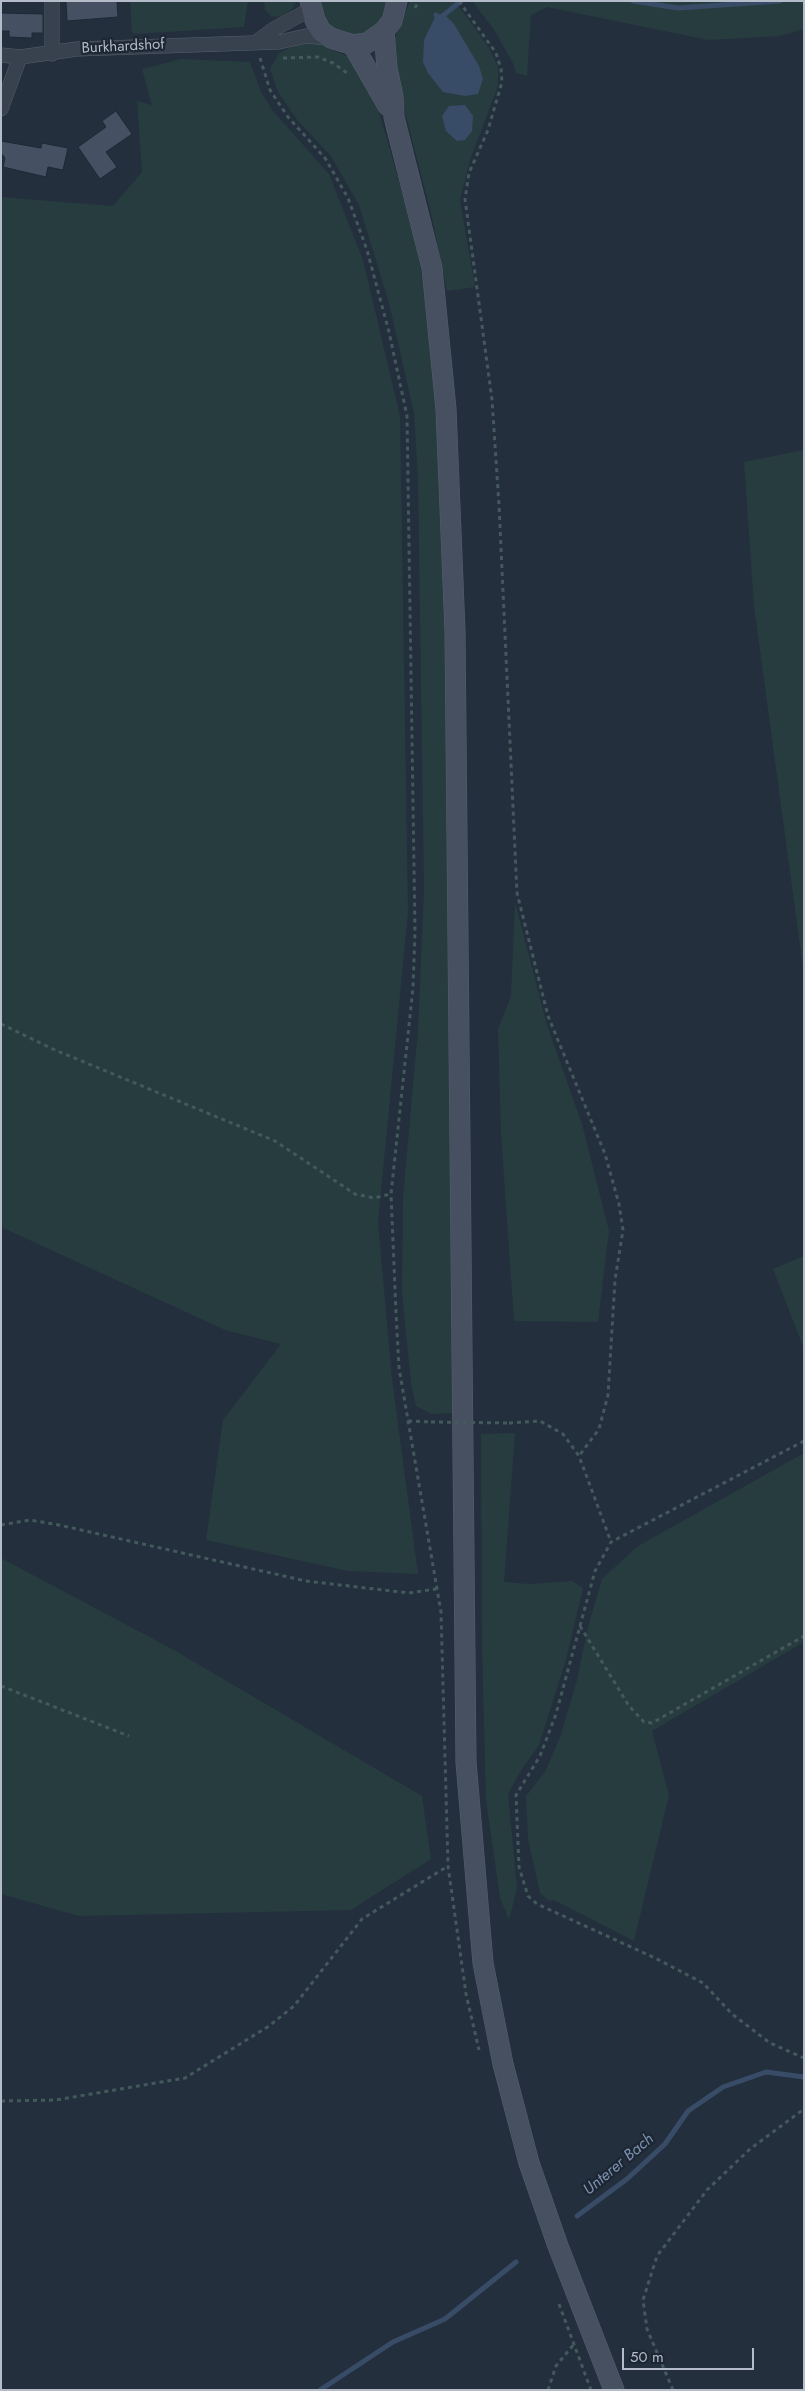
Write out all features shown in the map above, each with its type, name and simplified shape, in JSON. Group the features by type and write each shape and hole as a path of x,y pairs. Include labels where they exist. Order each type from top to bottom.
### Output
{"main road":[{"path":"310,5 321,31 331,38 353,45 367,43 384,32 392,21 396,1"},
{"path":"384,32 394,117 432,268 446,408 455,631 466,1762 483,1963 503,2064 530,2163 558,2246 614,2390"},
{"path":"353,45 394,117"}],"street":[{"path":"52,1 52,54"},
{"path":"255,43 310,5"},
{"name":"Burkhardshof","path":"1,55 20,57 77,49 279,42 306,36 331,38"},
{"path":"1,109 20,57"}],"path":[{"path":"459,1 496,52 501,69 502,82 488,130 469,173 466,199 492,409 517,893 548,1016 605,1154 619,1204 623,1230 615,1280 608,1395 599,1429 579,1456"},
{"path":"255,43 270,90 288,117 325,158 348,198 367,250 389,332 407,416 415,932 413,988 391,1194 398,1368 408,1421 509,1423 540,1421 563,1434 579,1456 611,1542"},
{"path":"1,1024 55,1050 275,1141 355,1194 374,1198 391,1194"},
{"path":"804,1441 611,1542 595,1571 556,1714 540,1756 516,1794 519,1867 528,1896 537,1904 655,1958 703,1983 732,2014 770,2043 804,2058"},
{"path":"1,1525 30,1520 59,1525 306,1581 410,1593 436,1589"},
{"path":"580,1626 629,1706 644,1722 652,1723 804,1636"},
{"path":"1,1686 128,1736"},
{"path":"1,2101 56,2100 185,2078 269,2026 294,2006 362,1919 448,1866"},
{"path":"673,2390 647,2329 644,2300 658,2256 707,2190 750,2148 804,2109"},
{"path":"548,2390 556,2366 574,2344"}],"green space":[{"path":"130,1 248,1 244,27 136,34 132,32"},
{"path":"264,1 297,1 291,10 281,17 271,16 265,10"},
{"path":"320,1 389,1 380,25 360,36 349,36 330,26 324,17"},
{"path":"410,1 455,1 489,48 498,67 498,86 470,160 460,200 475,287 447,291 431,213 396,77 391,48"},
{"path":"472,1 804,1 804,29 780,36 708,40 547,7 531,15 527,76 516,73 513,63 493,28"},
{"path":"299,43 320,44 349,57 360,71 379,112 414,233 430,319 443,470 447,646 454,1413 431,1414 416,1406 411,1383 402,1294 403,1197 418,1030 424,890 418,479 414,413 389,303 359,205 331,156 298,121 278,92 270,69 279,53"},
{"path":"181,59 250,62 261,92 273,111 329,174 363,260 400,416 408,912 378,1222 392,1379 418,1574 348,1571 206,1540 223,1420 281,1344 225,1330 1,1227 1,197 113,206 142,172 137,101 152,105 142,69"},
{"path":"804,450 804,975 754,606 744,462"},
{"path":"515,902 547,1025 582,1124 609,1231 598,1322 514,1321 501,1134 498,1029 511,996"},
{"path":"804,1256 804,1349 773,1269"},
{"path":"515,1433 504,1582 529,1584 572,1581 583,1588 566,1660 539,1745 520,1772 508,1794 517,1888 509,1920 500,1898 486,1800 482,1646 481,1434"},
{"path":"804,1453 804,1642 652,1731 669,1795 634,1941 554,1900 549,1901 540,1893 528,1839 526,1796 545,1772 560,1737 577,1680 588,1627 602,1579 638,1546"},
{"path":"1,1558 174,1650 422,1796 431,1859 351,1910 79,1916 1,1894"}],"water":[{"path":"436,15 445,15 454,24 479,66 483,79 478,94 465,96 443,92 428,73 423,62 424,40"},
{"path":"465,105 473,116 472,131 465,140 457,141 446,131 442,116 449,106"}],"building":[{"path":"66,1 117,1 118,17 67,21"},
{"path":"1,13 43,14 43,33 32,33 32,38 9,37 9,31 1,31"},
{"path":"116,111 132,134 106,152 117,167 100,179 78,147 106,127 102,121"},
{"path":"1,141 41,148 42,143 68,148 63,170 48,167 46,177 3,167 5,158 1,153"}],"waterway":[{"path":"436,15 440,18 461,1"},
{"path":"633,1 678,8 780,1"},
{"name":"Unterer Bach","path":"577,2216 627,2179 665,2144 688,2111 723,2087 766,2072 804,2077"},
{"name":"Unterer Bach","path":"320,2390 393,2342 445,2319 516,2262"}]}
